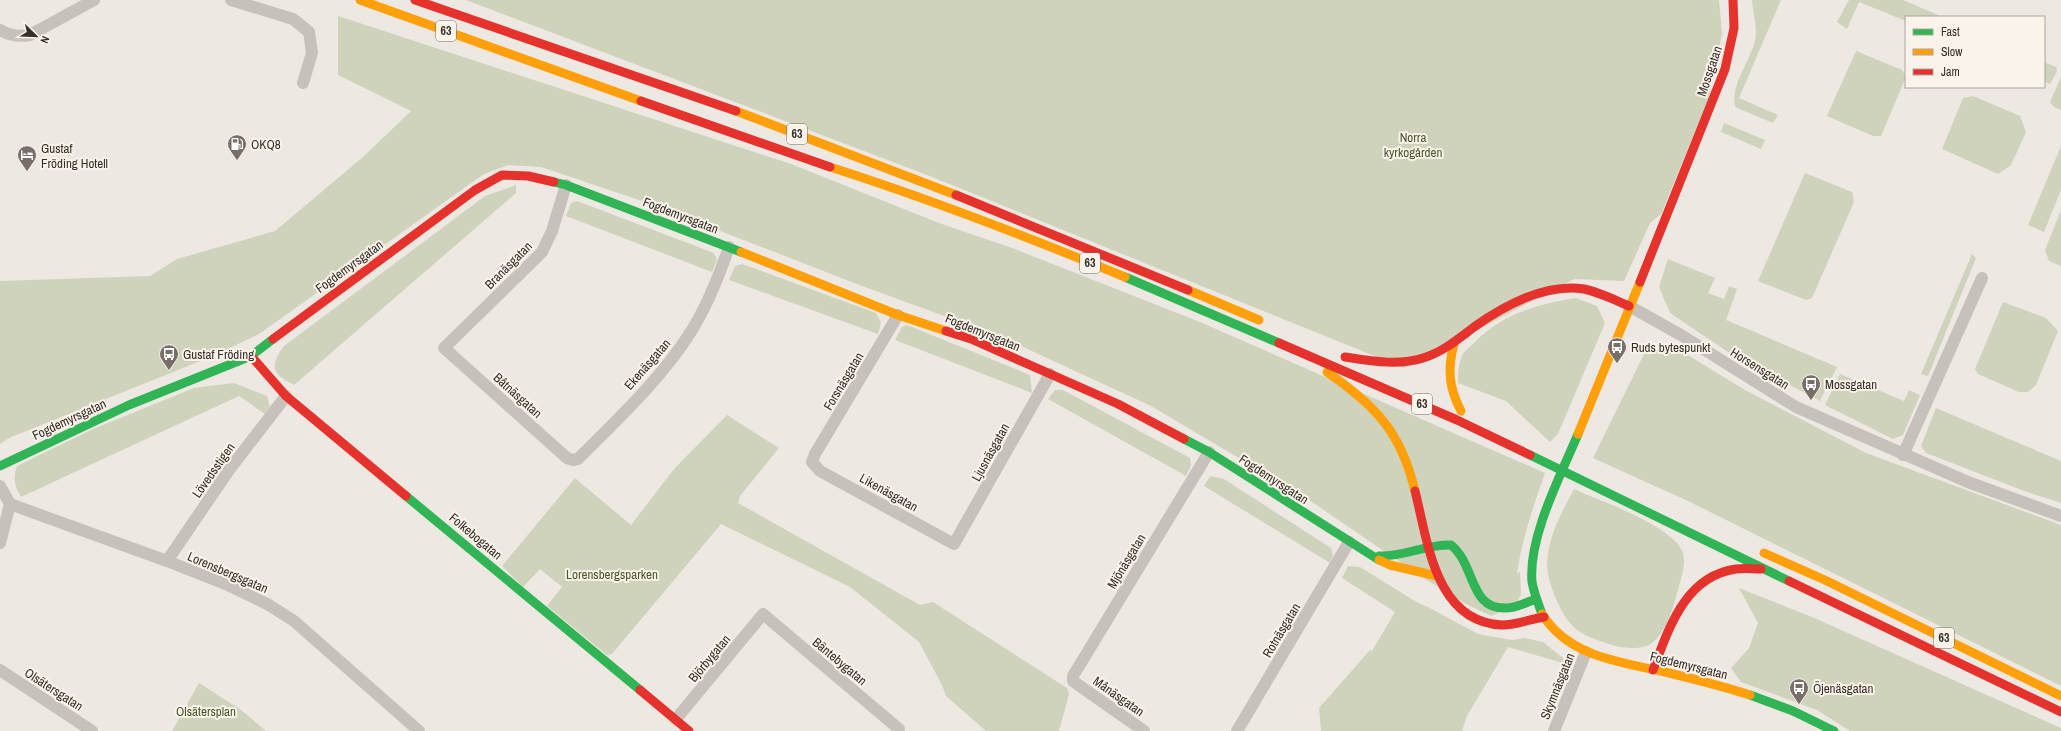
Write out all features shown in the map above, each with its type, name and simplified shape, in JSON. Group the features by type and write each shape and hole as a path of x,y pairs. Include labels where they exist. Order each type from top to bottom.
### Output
{"main road":[{"name":"63","path":"360,0 1018,233 1292,348 1457,420 1584,480 2061,712"},
{"name":"63","path":"415,0 799,134 1173,282 1266,323"},
{"name":"Mossgatan","path":"1544,617 1536,599 1531,573 1533,545 1710,108 1732,50 1735,26 1733,0"},
{"name":"Fogdemyrsgatan","path":"0,466 129,405 251,356 332,294 475,190 502,175 528,176 566,185 729,247 898,315 970,339 1050,374 1118,404 1209,452 1367,554 1394,566 1423,571 1437,576"},
{"path":"1372,370 1341,356 1390,364 1414,360 1433,354 1454,344 1474,327 1513,303 1548,291 1572,288 1585,290 1629,306"},
{"name":"63","path":"1448,405 1465,413 1452,393 1448,376 1454,344"},
{"path":"1292,348 1345,384 1367,402 1394,435 1401,448 1414,482 1437,576 1450,600 1463,612 1479,621 1490,624 1509,626 1544,617"},
{"name":"Folkebogatan","path":"251,356 286,396 689,731"},
{"path":"1560,458 1573,464"},
{"name":"Fogdemyrsgatan","path":"1367,554 1387,557 1400,556 1429,547 1446,544 1457,548 1467,562 1474,590 1487,603 1504,608 1536,599"},
{"name":"63","path":"1759,551 1841,588 2061,696"},
{"path":"1654,670 1674,618 1689,593 1704,580 1727,569 1748,567 1769,570"},
{"name":"Fogdemyrsgatan","path":"1544,617 1566,640 1586,652 1606,659 1753,696 1816,721 1834,731"}],"street":[{"path":"0,30 12,35 22,36 30,34 94,0"},
{"path":"231,0 293,19 309,32 312,53 303,83"},
{"name":"Branäsgatan","path":"444,348 542,252 552,231 566,185"},
{"name":"Ekenäsgatan","path":"574,460 578,459 588,449 668,365 692,330 713,290 729,247"},
{"path":"1903,455 1982,278"},
{"name":"Horsensgatan","path":"1629,306 1681,335 1796,407 1903,455 1968,482 2061,516"},
{"name":"Forsnäsgatan","path":"812,462 815,454 898,315"},
{"name":"Båtnäsgatan","path":"444,348 567,458 574,460"},
{"name":"Ljusnäsgatan","path":"954,544 1050,374"},
{"name":"Lövedsstigen","path":"167,561 230,470 286,396"},
{"name":"Mjönäsgatan","path":"1077,684 1073,681 1075,672 1209,452"},
{"name":"Likenäsgatan","path":"812,462 820,470 954,544"},
{"path":"0,486 10,504 0,543"},
{"name":"Lorensbergsgatan","path":"10,504 167,561 228,585 269,605 294,621 404,727 419,731"},
{"name":"Rotnäsgatan","path":"1236,731 1349,542"},
{"name":"Björbygatan","path":"676,719 763,614"},
{"name":"Bäntebygatan","path":"763,614 898,730"},
{"name":"Skymnäsgatan","path":"1554,731 1586,652"},
{"name":"Olsätersgatan","path":"0,670 92,731"},
{"name":"Månäsgatan","path":"1077,684 1144,731"}],"green space":[{"name":"Norra kyrkogården","path":"466,0 1719,0 1722,34 1709,97 1661,214 1650,223 1624,281 1574,279 1404,368 927,175"},
{"path":"1752,0 1781,0 1739,98 1778,115 1773,123 1735,107 1734,98 1736,88 1751,52 1756,34"},
{"path":"1849,0 1903,0 1938,15 1905,16 1905,21 1859,2 1847,29 1837,22"},
{"path":"338,16 791,164 939,223 1012,248 1200,322 1545,473 1528,523 1519,561 1517,574 1520,571 1521,594 1515,606 1491,616 1464,603 1425,579 1303,496 1151,406 999,336 862,286 648,203 541,167 508,165 484,174 259,334 213,356 9,438 0,444 0,281 150,276 177,259 275,231 363,157 411,111 338,75"},
{"path":"1856,51 1902,70 1905,75 1905,79 1881,136 1873,136 1827,116"},
{"path":"2045,62 2056,67 2057,71 2050,84 2045,82"},
{"path":"2061,77 2061,110 2054,107 2050,102"},
{"path":"1973,96 2020,116 2026,132 2011,165 1998,174 1942,149 1963,98"},
{"path":"1724,123 1765,140 1761,149 1721,132"},
{"path":"2061,146 2061,190 2044,232 2028,225"},
{"path":"1805,173 1852,192 1854,202 1812,298 1806,300 1758,281"},
{"path":"516,185 516,193 294,385 277,373 275,369 276,359 284,346 485,196"},
{"path":"577,201 714,253 717,260 712,272 566,216 571,203"},
{"path":"2061,210 2061,266 2049,261 2045,250"},
{"path":"1972,254 1976,258 1928,376 1921,374"},
{"path":"1668,259 1715,278 1708,293 1724,299 1729,286 1737,289 1726,320 1837,367 1820,401 1734,356 1670,313 1659,287"},
{"path":"742,264 876,313 881,322 878,334 729,280 735,266"},
{"path":"1576,298 1597,306 1605,323 1558,434 1550,442 1506,401 1458,383 1459,366 1462,356 1466,351 1485,333 1508,318 1534,307"},
{"path":"2003,302 2046,318 2058,331 2036,385 2028,392 2019,392 1978,374 1975,369"},
{"path":"907,325 1030,375 1032,393 895,340 902,327"},
{"path":"1673,346 1745,390 1866,453 2061,525 2061,686 1690,502 1593,458 1645,352"},
{"path":"1840,374 1904,401 1909,390 1920,395 1903,435 1893,439 1825,405"},
{"path":"234,383 267,396 270,407 265,414 239,396 21,497 15,482 17,466 93,429 194,388"},
{"path":"1055,390 1063,390 1190,458 1191,465 1186,476 1048,399"},
{"path":"1936,408 2061,461 2061,503 2027,492 1926,453 1921,446"},
{"name":"Lorensbergsparken","path":"727,415 779,448 740,496 738,503 920,605 933,602 1067,688 1069,694 1059,731 986,731 946,696 942,685 919,642 850,587 721,524 612,654 607,655 547,606 562,587 540,569 523,587 502,566 575,478 631,525 674,469"},
{"path":"1210,476 1224,479 1331,548 1333,555 1330,563 1204,486"},
{"path":"1574,489 1656,526 1667,534 1681,548 1684,564 1672,609 1662,632 1658,638 1648,646 1638,648 1622,647 1590,637 1575,628 1569,622 1559,606 1548,576 1548,554 1556,526"},
{"path":"1348,566 1360,567 1418,603 1478,634 1512,640 1525,638 1543,642 1573,666 1508,647 1467,716 1462,731 1321,731 1319,708 1370,650 1372,651 1395,612 1342,578"},
{"path":"1739,588 1812,617 2061,728 2061,731 1850,731 1817,710 1741,682 1731,668 1749,648 1758,623"},
{"name":"Olsätersplan","path":"199,683 241,710 266,731 172,731"}],"traffic: fast":[{"path":"554,182 566,185 741,252"},
{"path":"1125,277 1279,343"},
{"path":"0,466 129,405 251,356 273,339"},
{"path":"1542,614 1532,582 1532,564 1535,546 1547,506 1578,434"},
{"path":"1184,439 1209,452 1379,560"},
{"path":"1530,455 1789,581"},
{"path":"406,496 640,690"},
{"path":"1379,556 1397,555 1433,546 1451,545 1465,564 1474,585 1485,602 1494,607 1510,608 1536,599"},
{"path":"1750,695 1793,711 1834,731"}],"traffic: slow":[{"path":"360,0 641,101"},
{"path":"736,111 956,195"},
{"path":"830,167 979,219 1125,277"},
{"path":"741,252 898,315 946,331"},
{"path":"1578,434 1640,282"},
{"path":"1188,290 1259,320"},
{"path":"1454,344 1450,362 1450,378 1454,394 1461,411"},
{"path":"1327,372 1344,384 1373,409 1384,422 1394,436 1402,452 1415,491"},
{"path":"1764,553 1827,581 2061,696"},
{"path":"1379,560 1390,565 1437,576"},
{"path":"1542,614 1553,628 1566,640 1581,649 1613,661 1665,672 1750,695"}],"traffic: jam":[{"path":"415,0 736,111"},
{"path":"1640,282 1725,69 1734,28 1733,0"},
{"path":"641,101 830,167"},
{"path":"273,339 475,190 502,175 528,176 554,182"},
{"path":"956,195 1188,290"},
{"path":"1345,357 1394,362 1404,362 1423,358 1444,349 1486,319 1512,304 1555,289 1569,288 1590,290 1629,306"},
{"path":"946,331 971,339 1118,404 1184,439"},
{"path":"1279,343 1457,420 1530,455"},
{"path":"251,356 286,396 406,496"},
{"path":"1415,491 1425,533 1438,576 1448,595 1462,610 1480,620 1502,625 1544,617"},
{"path":"1653,670 1673,621 1681,606 1692,593 1704,582 1718,574 1736,569 1761,569"},
{"path":"1789,581 2061,712"},
{"path":"640,690 689,731"}],"place":[{"name":"OKQ8","path":"237,161"},
{"name":"Gustaf Fröding Hotell","path":"27,172"},
{"name":"Ruds bytespunkt","path":"1617,364"},
{"name":"Gustaf Fröding","path":"169,371"},
{"name":"Mossgatan","path":"1811,401"},
{"name":"Öjenäsgatan","path":"1799,705"}]}
